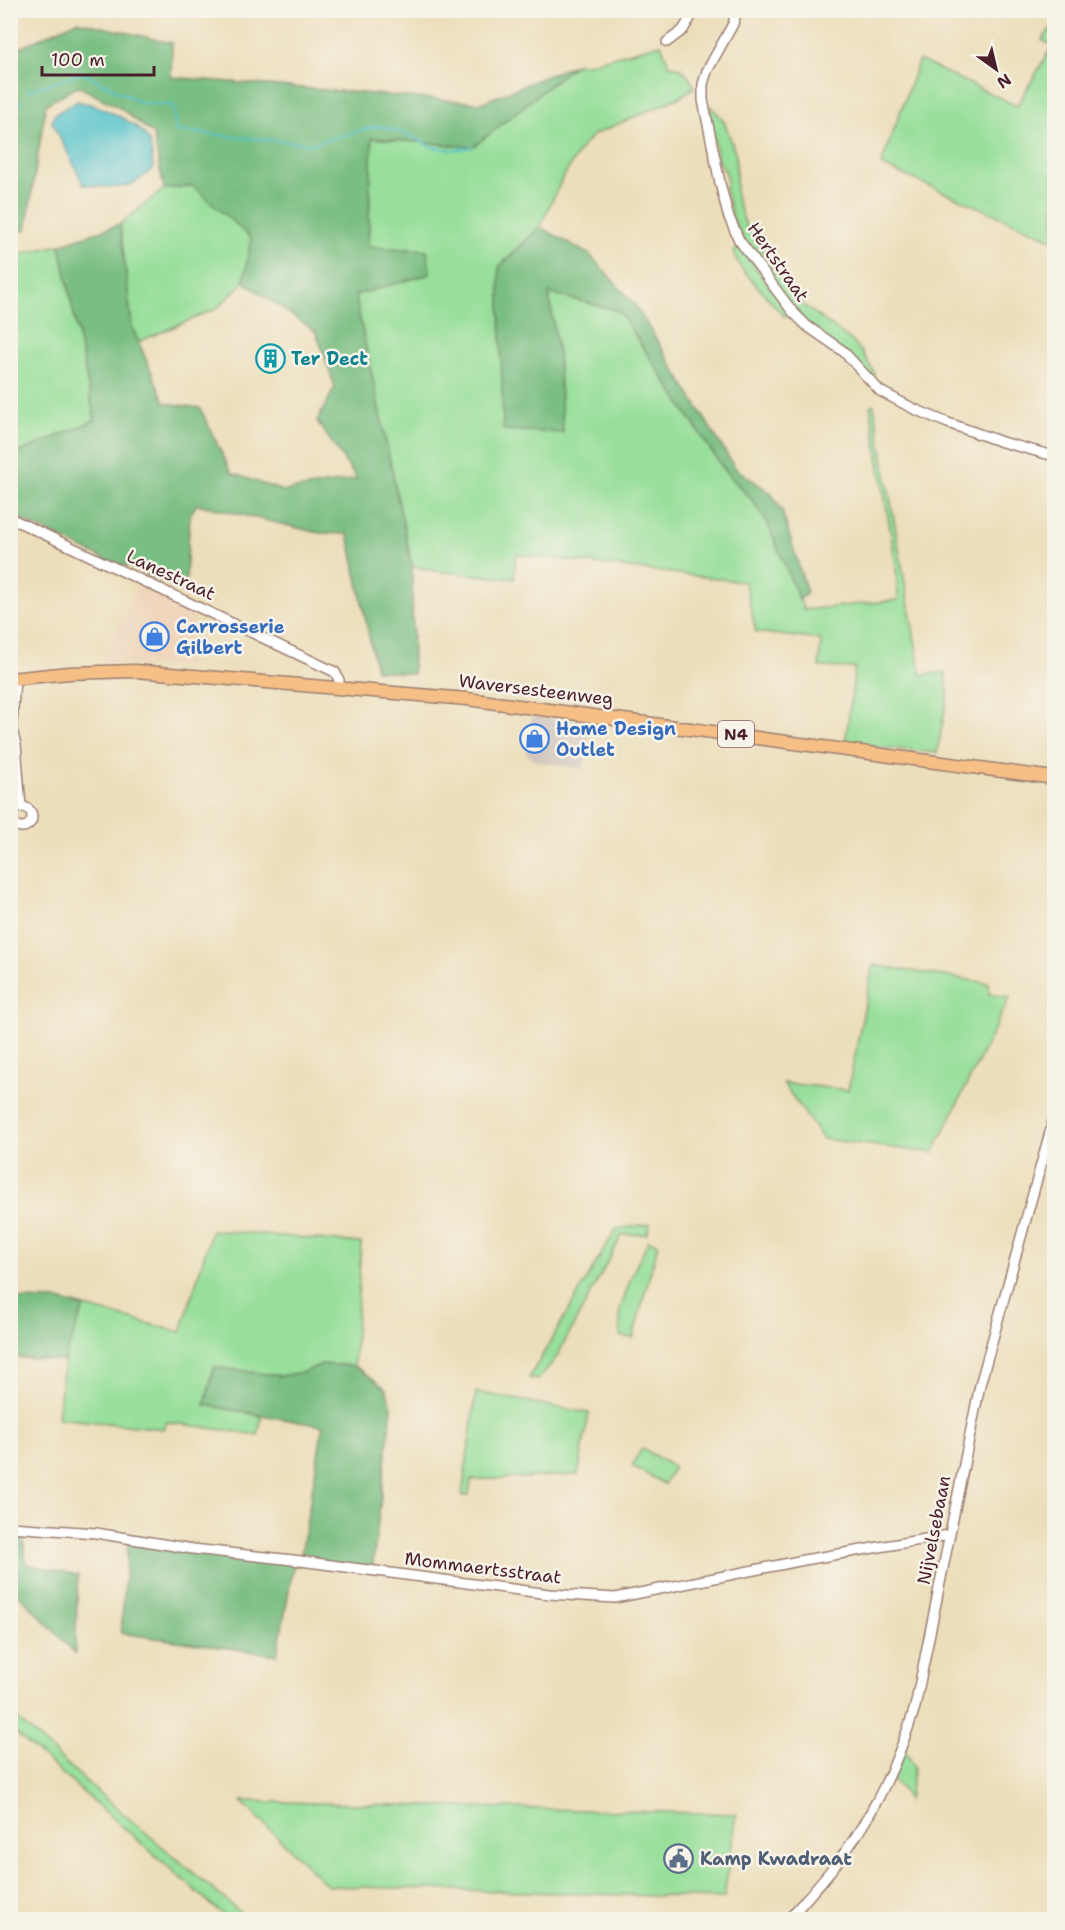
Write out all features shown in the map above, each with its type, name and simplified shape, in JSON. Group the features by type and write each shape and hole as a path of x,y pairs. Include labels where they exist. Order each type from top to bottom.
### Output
{"main road":[{"name":"Waversesteenweg","path":"13,678 130,671 467,699 1054,778"}],"street":[{"path":"667,42 683,30 695,10"},
{"name":"Hertstraat","path":"737,10 733,24 707,71 703,84 703,100 728,215 739,240 792,312 807,326 843,351 880,390 914,409 959,427 1029,451 1054,456"},
{"name":"Lanestraat","path":"10,518 335,672 339,680 339,687"},
{"path":"13,678 11,723 21,807"},
{"path":"21,807 28,808 32,814 32,820 21,827 15,824 12,815 21,807"},
{"name":"Nijvelsebaan","path":"788,1920 863,1827 903,1746 915,1707 980,1385 1054,1118"},
{"name":"Mommaertsstraat","path":"10,1527 96,1533 194,1550 300,1561 549,1594 615,1598 804,1560 949,1535"}],"shaded area":[{"path":"137,585 194,612 189,667 101,664"},
{"path":"532,716 591,724 583,769 535,761 526,753"}],"green space":[{"path":"77,21 172,43 171,77 481,103 576,64 473,147 372,138 368,247 427,250 430,274 355,295 412,566 413,674 376,670 348,534 319,533 197,504 190,515 185,591 130,567 109,561 11,515 11,456 95,420 60,245 120,224 132,327 165,403 200,408 231,473 283,491 357,479 317,421 335,387 316,332 244,282 251,238 193,186 164,189 153,134 120,108 78,86 46,104 26,230 11,229 11,52"},
{"path":"1054,24 1054,240 881,165 919,60 1017,106 1052,46 1042,40"},
{"path":"661,44 669,65 685,72 694,87 680,97 593,135 582,147 562,179 540,227 500,266 504,429 563,433 558,354 549,293 619,311 724,470 753,501 768,524 804,610 898,600 896,566 870,406 874,405 921,675 945,672 948,694 937,753 845,744 855,668 819,667 821,640 756,632 745,582 516,554 514,579 435,571 412,566 355,295 430,274 427,250 368,247 372,138 473,147 576,64 587,64"},
{"path":"711,106 724,121 736,155 736,197 746,226 802,304 852,341 862,352 875,374 874,380 801,318 744,245 725,189 726,172 718,161 710,114"},
{"path":"193,185 251,238 244,282 216,309 138,342 132,327 120,224 164,189"},
{"path":"540,227 590,255 635,305 735,468 771,493 782,511 807,593 799,600 768,524 753,501 724,470 619,311 549,293 558,354 563,433 503,430 499,267"},
{"path":"60,245 95,420 11,456 11,256"},
{"path":"738,248 744,252 792,316 784,316 741,268 733,252"},
{"path":"873,965 988,983 989,994 1010,997 933,1153 823,1139 783,1083 848,1090"},
{"path":"650,1224 647,1234 622,1235 556,1358 538,1380 529,1378 616,1229"},
{"path":"212,1230 361,1243 354,1366 322,1364 304,1372 281,1376 214,1367 205,1405 262,1416 258,1435 167,1422 163,1429 58,1418 64,1361 83,1307 81,1306 181,1332"},
{"path":"648,1241 658,1244 633,1338 620,1336 620,1310 632,1275"},
{"path":"16,1299 59,1300 84,1307 64,1361 11,1357 11,1301"},
{"path":"322,1364 354,1366 386,1389 392,1407 372,1571 300,1561 323,1426 205,1405 214,1367 281,1376 304,1372"},
{"path":"476,1392 589,1413 578,1475 471,1480 469,1495 462,1496"},
{"path":"642,1448 674,1467 664,1484 632,1466"},
{"path":"10,1533 23,1534 26,1564 78,1575 75,1653 11,1586"},
{"path":"128,1541 294,1564 277,1655 121,1633"},
{"path":"11,1713 100,1794 248,1919 228,1919 11,1729"},
{"path":"905,1750 914,1767 908,1801 902,1789 892,1780"},
{"path":"241,1801 736,1814 724,1898 328,1886"}],"water":[{"path":"77,101 119,116 139,129 150,144 153,168 136,182 122,187 84,185 52,122 55,114"}],"waterway":[{"path":"28,91 82,73 142,103 173,105 176,131 312,144 378,126 404,133 432,147 453,150 473,147"},
{"path":"10,122 21,100"}],"place":[{"name":"Ter Dect","path":"270,359"},
{"name":"Carrosserie Gilbert","path":"155,637"},
{"name":"Home Design Outlet","path":"535,739"},
{"name":"Kamp Kwadraat","path":"679,1859"}]}
